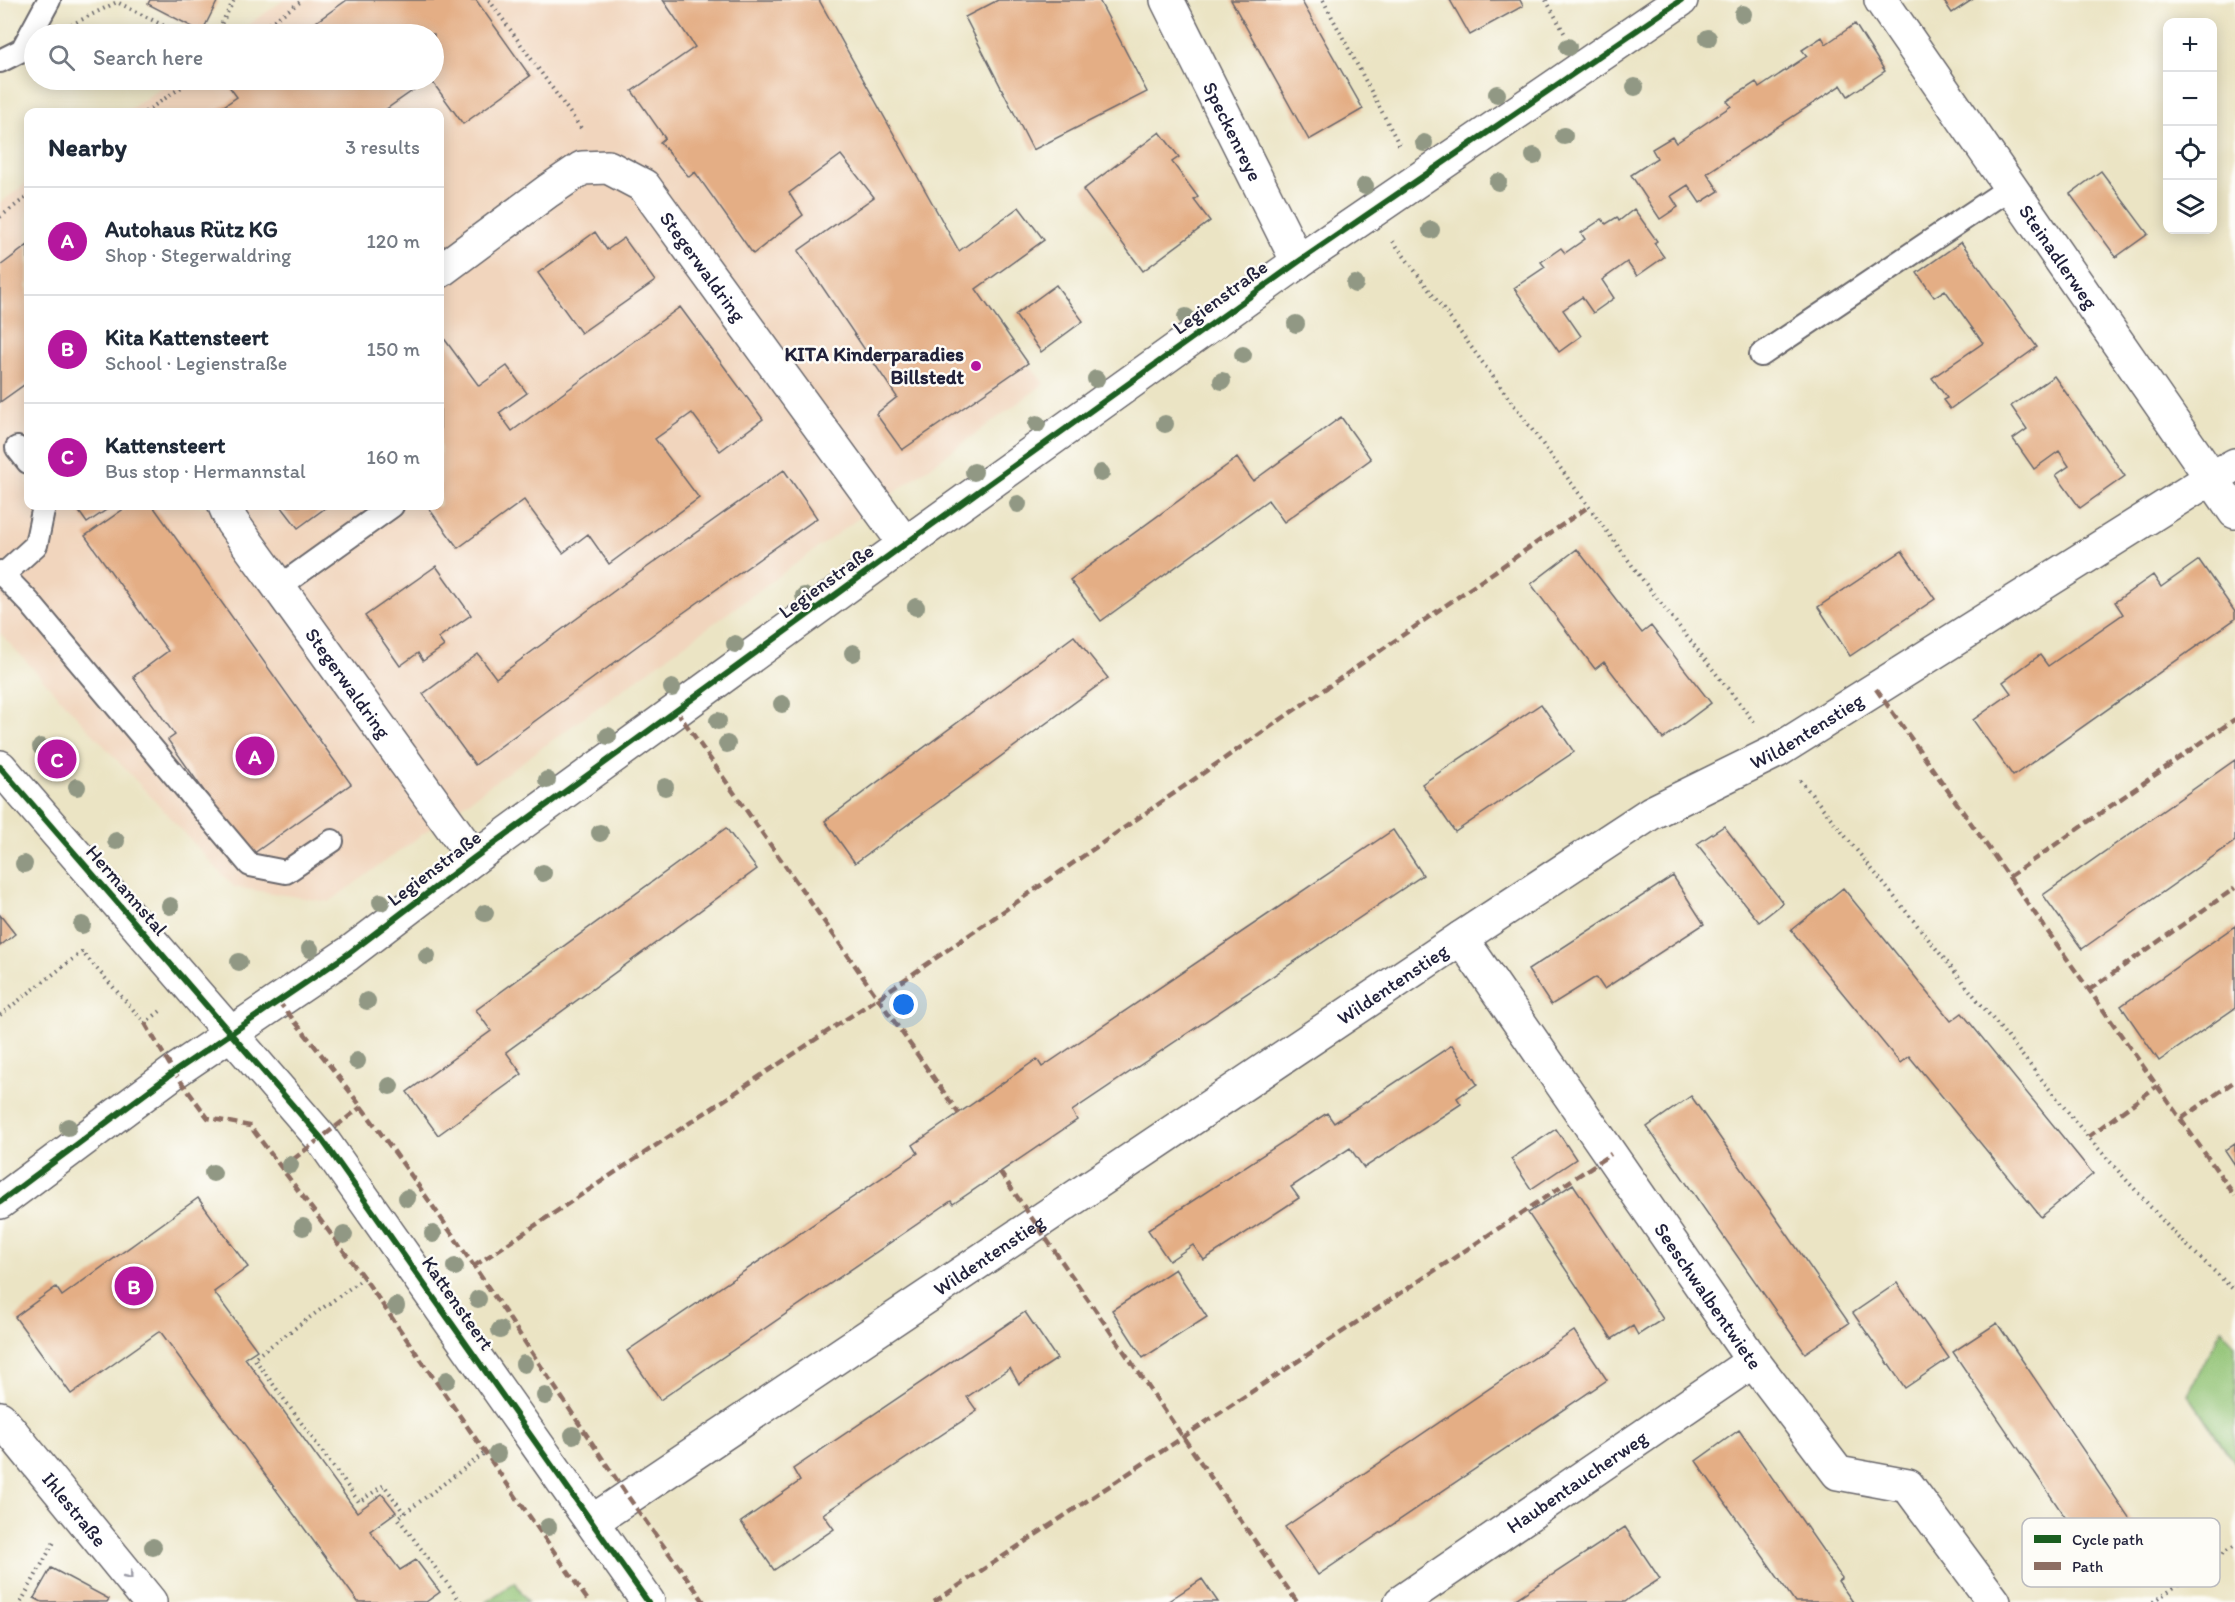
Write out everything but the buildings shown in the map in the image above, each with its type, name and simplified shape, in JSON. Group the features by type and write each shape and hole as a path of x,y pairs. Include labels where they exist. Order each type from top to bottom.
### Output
{"street":[{"name":"Speckenreye","path":"1167,0 1298,262"},
{"name":"Legienstraße","path":"0,1202 231,1032 348,954 474,858 905,544 1298,262 1681,0"},
{"name":"Steinadlerweg","path":"1881,0 2011,187 2223,471 2235,512"},
{"path":"444,269 548,190 582,168 608,166"},
{"name":"Stegerwaldring","path":"608,166 644,186 905,544"},
{"name":"Wildentenstieg","path":"592,1521 1651,813 1778,752 2223,471"},
{"name":"Stegerwaldring","path":"227,510 232,522 474,858"},
{"name":"Hermannstal","path":"0,767 191,989 231,1032"},
{"name":"Seeschwalbentwiete","path":"1461,938 1753,1361 1838,1473 1908,1486 1994,1602"},
{"name":"Kattensteert","path":"231,1032 321,1138 648,1602"},
{"name":"Haubentaucherweg","path":"1401,1602 1753,1361"},
{"name":"Ihlestraße","path":"0,1418 150,1602"}],"lane":[{"path":"36,24 49,0"},
{"path":"0,61 22,50 24,46"},
{"path":"1761,355 2011,187"},
{"path":"43,510 36,545 2,573 250,865 286,872 332,841"},
{"path":"279,587 386,510"}],"path":[{"path":"221,24 234,0"},
{"path":"268,24 303,0"},
{"path":"489,0 608,166"},
{"path":"1323,0 1418,180"},
{"path":"74,24 117,2 160,24"},
{"path":"152,108 178,90"},
{"path":"0,217 24,199"},
{"path":"0,1015 82,952 145,1023 191,989"},
{"path":"364,1278 254,1358 359,1502 384,1485 404,1513"},
{"path":"461,1602 398,1518 486,1452"},
{"path":"21,1602 69,1502"},
{"path":"2220,1555 2235,1545"},
{"path":"2153,1602 2175,1587"}],"shaded area":[{"path":"284,0 819,0 959,251 952,256 1044,384 329,902 234,887 0,633 0,203 24,185 24,510 444,510 444,108 132,108 158,90 444,90 444,24 249,24"}],"green space":[{"path":"2222,1329 2235,1345 2235,1464 2188,1394"},
{"path":"515,1582 528,1602 486,1602"}],"marked path":[{"path":"474,1266 878,998 1588,507"},
{"path":"1876,689 2235,1196"},
{"path":"676,710 959,1114"},
{"path":"2009,877 2235,719"},
{"path":"2089,990 2235,888"},
{"path":"278,1001 371,1120 415,1181 627,1495 704,1602"},
{"path":"145,1023 174,1072 208,1118 250,1126 369,1285 589,1602"},
{"path":"2181,1119 2235,1081"},
{"path":"2088,1137 2157,1086"},
{"path":"282,1168 361,1107"},
{"path":"934,1602 1611,1154"},
{"path":"1000,1172 1297,1602"}],"cycle path":[{"path":"0,1202 174,1072 348,954 474,858 905,544 1298,262 1681,0"},
{"path":"0,767 321,1138 648,1602"}],"place":[{"name":"KITA Kinderparadies Billstedt","path":"976,366"},
{"name":"Autohaus Rütz KG","path":"255,756"},
{"name":"Kattensteert","path":"57,759"},
{"name":"Kita Kattensteert","path":"134,1286"}]}
